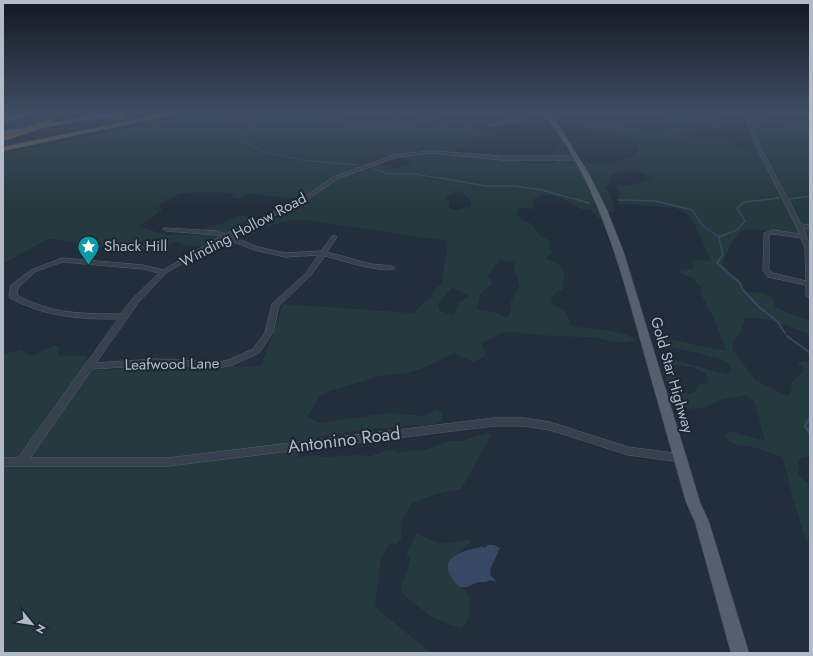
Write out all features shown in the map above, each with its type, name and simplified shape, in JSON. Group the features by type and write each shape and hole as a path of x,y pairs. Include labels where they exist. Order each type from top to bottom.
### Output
{"highway":[{"path":"3,149 26,145"}],"main road":[{"name":"Gold Star Highway","path":"567,145 597,198 620,253 693,502 702,522 740,653"}],"street":[{"path":"757,145 804,236 808,248 810,296"},
{"name":"Winding Hollow Road","path":"22,462 135,301 164,272 226,236 302,201 328,181 342,174 396,156 431,152 503,158 575,158"},
{"path":"800,226 810,227"},
{"path":"166,229 218,233 256,249 285,255 322,253 372,266 392,268"},
{"path":"804,236 773,232 766,234 766,270 771,275 809,284"},
{"name":"Leafwood Lane","path":"89,366 155,362 219,365 230,363 256,352 269,332 278,302 309,274 334,237"},
{"path":"123,317 52,313 22,302 13,296 14,287 33,271 62,260 143,267 164,272"},
{"name":"Antonino Road","path":"3,462 168,462 494,422 524,422 550,426 628,451 681,458"}],"green space":[{"path":"47,145 469,145 456,150 458,156 520,161 531,164 551,164 557,161 552,156 554,154 552,150 558,145 562,145 568,152 567,156 559,160 563,162 570,160 609,165 634,156 638,150 638,145 734,145 739,148 757,150 755,145 810,145 810,240 809,237 792,232 747,229 742,231 734,238 722,264 747,292 761,293 771,296 775,306 787,313 810,320 810,334 767,319 746,318 739,336 733,340 732,349 756,381 788,396 792,390 791,383 805,370 797,362 810,361 810,456 800,458 798,464 799,476 810,485 810,542 805,538 783,457 756,448 738,445 728,441 725,435 729,431 765,441 755,402 746,395 720,400 703,408 693,409 677,405 666,381 666,369 676,375 678,386 684,393 692,394 696,391 699,383 705,384 709,382 706,374 693,367 667,364 662,361 663,357 729,375 731,370 729,364 721,359 666,346 654,339 659,337 726,351 716,323 702,296 701,287 692,278 680,273 680,270 693,269 692,260 711,261 702,238 694,224 683,212 676,208 618,203 620,192 617,187 619,185 632,185 650,180 643,173 632,171 610,176 609,185 605,187 609,191 612,198 614,211 601,215 600,218 590,210 580,209 560,198 548,195 542,195 532,202 535,207 532,209 519,208 516,214 522,220 530,223 538,234 548,240 551,253 545,258 560,265 565,277 562,281 563,289 554,294 550,302 566,313 569,324 576,327 620,333 636,339 635,341 621,343 592,337 552,336 511,332 501,333 483,343 482,348 485,351 485,356 473,362 454,353 428,366 411,372 376,377 330,391 321,395 307,416 320,423 388,413 425,416 437,410 441,412 443,417 441,421 434,424 347,432 316,438 308,442 299,457 316,455 322,457 363,455 368,457 393,450 398,453 428,449 450,441 461,441 487,433 492,434 461,489 436,494 412,503 400,523 402,531 399,542 396,544 390,543 381,559 375,607 431,653 3,653 3,354 21,350 28,355 35,355 53,346 59,346 58,354 62,356 85,356 96,370 261,366 283,304 415,312 431,298 436,288 442,284 448,241 305,220 293,220 265,227 263,226 265,224 299,207 304,202 299,199 251,194 246,195 241,199 233,198 232,194 222,192 180,193 159,205 162,210 139,226 165,235 200,235 204,228 221,224 239,216 247,216 252,218 202,246 188,246 176,242 163,247 146,250 86,245 55,239 47,239 3,264 3,154","holes":["398,158 410,161 411,164 392,169 381,164","456,191 463,192 471,202 471,206 457,210 449,208 449,202 446,198","499,260 513,262 520,286 511,301 510,313 506,319 498,313 477,309 480,294 492,284 490,279 487,277","452,288 469,296 459,303 455,314 451,315 439,310 438,304"]},
{"path":"417,533 439,544 470,540 471,542 453,557 450,574 453,580 467,592 469,597 470,603 468,620 461,628 436,618 401,592 410,558 406,556"}],"water":[{"path":"488,545 494,545 500,548 490,570 491,576 497,582 490,580 486,582 478,582 467,587 459,587 448,571 449,562 457,554 482,546 484,548"}],"waterway":[{"path":"250,145 260,151 302,160 357,165"},
{"path":"374,169 388,174 414,174 444,179"},
{"path":"444,179 486,186 515,186 542,190 589,203"},
{"path":"789,199 810,196"},
{"path":"719,237 737,230 745,221 737,208 744,202 779,198"},
{"path":"618,200 656,201 692,210 703,226 719,237"},
{"path":"718,261 723,255 719,237"},
{"path":"719,260 717,263 740,283 742,289 760,308 777,321 785,333"},
{"path":"787,336 810,353"},
{"path":"810,418 805,426 810,434"}],"place":[{"name":"Shack Hill","path":"88,266"}]}
